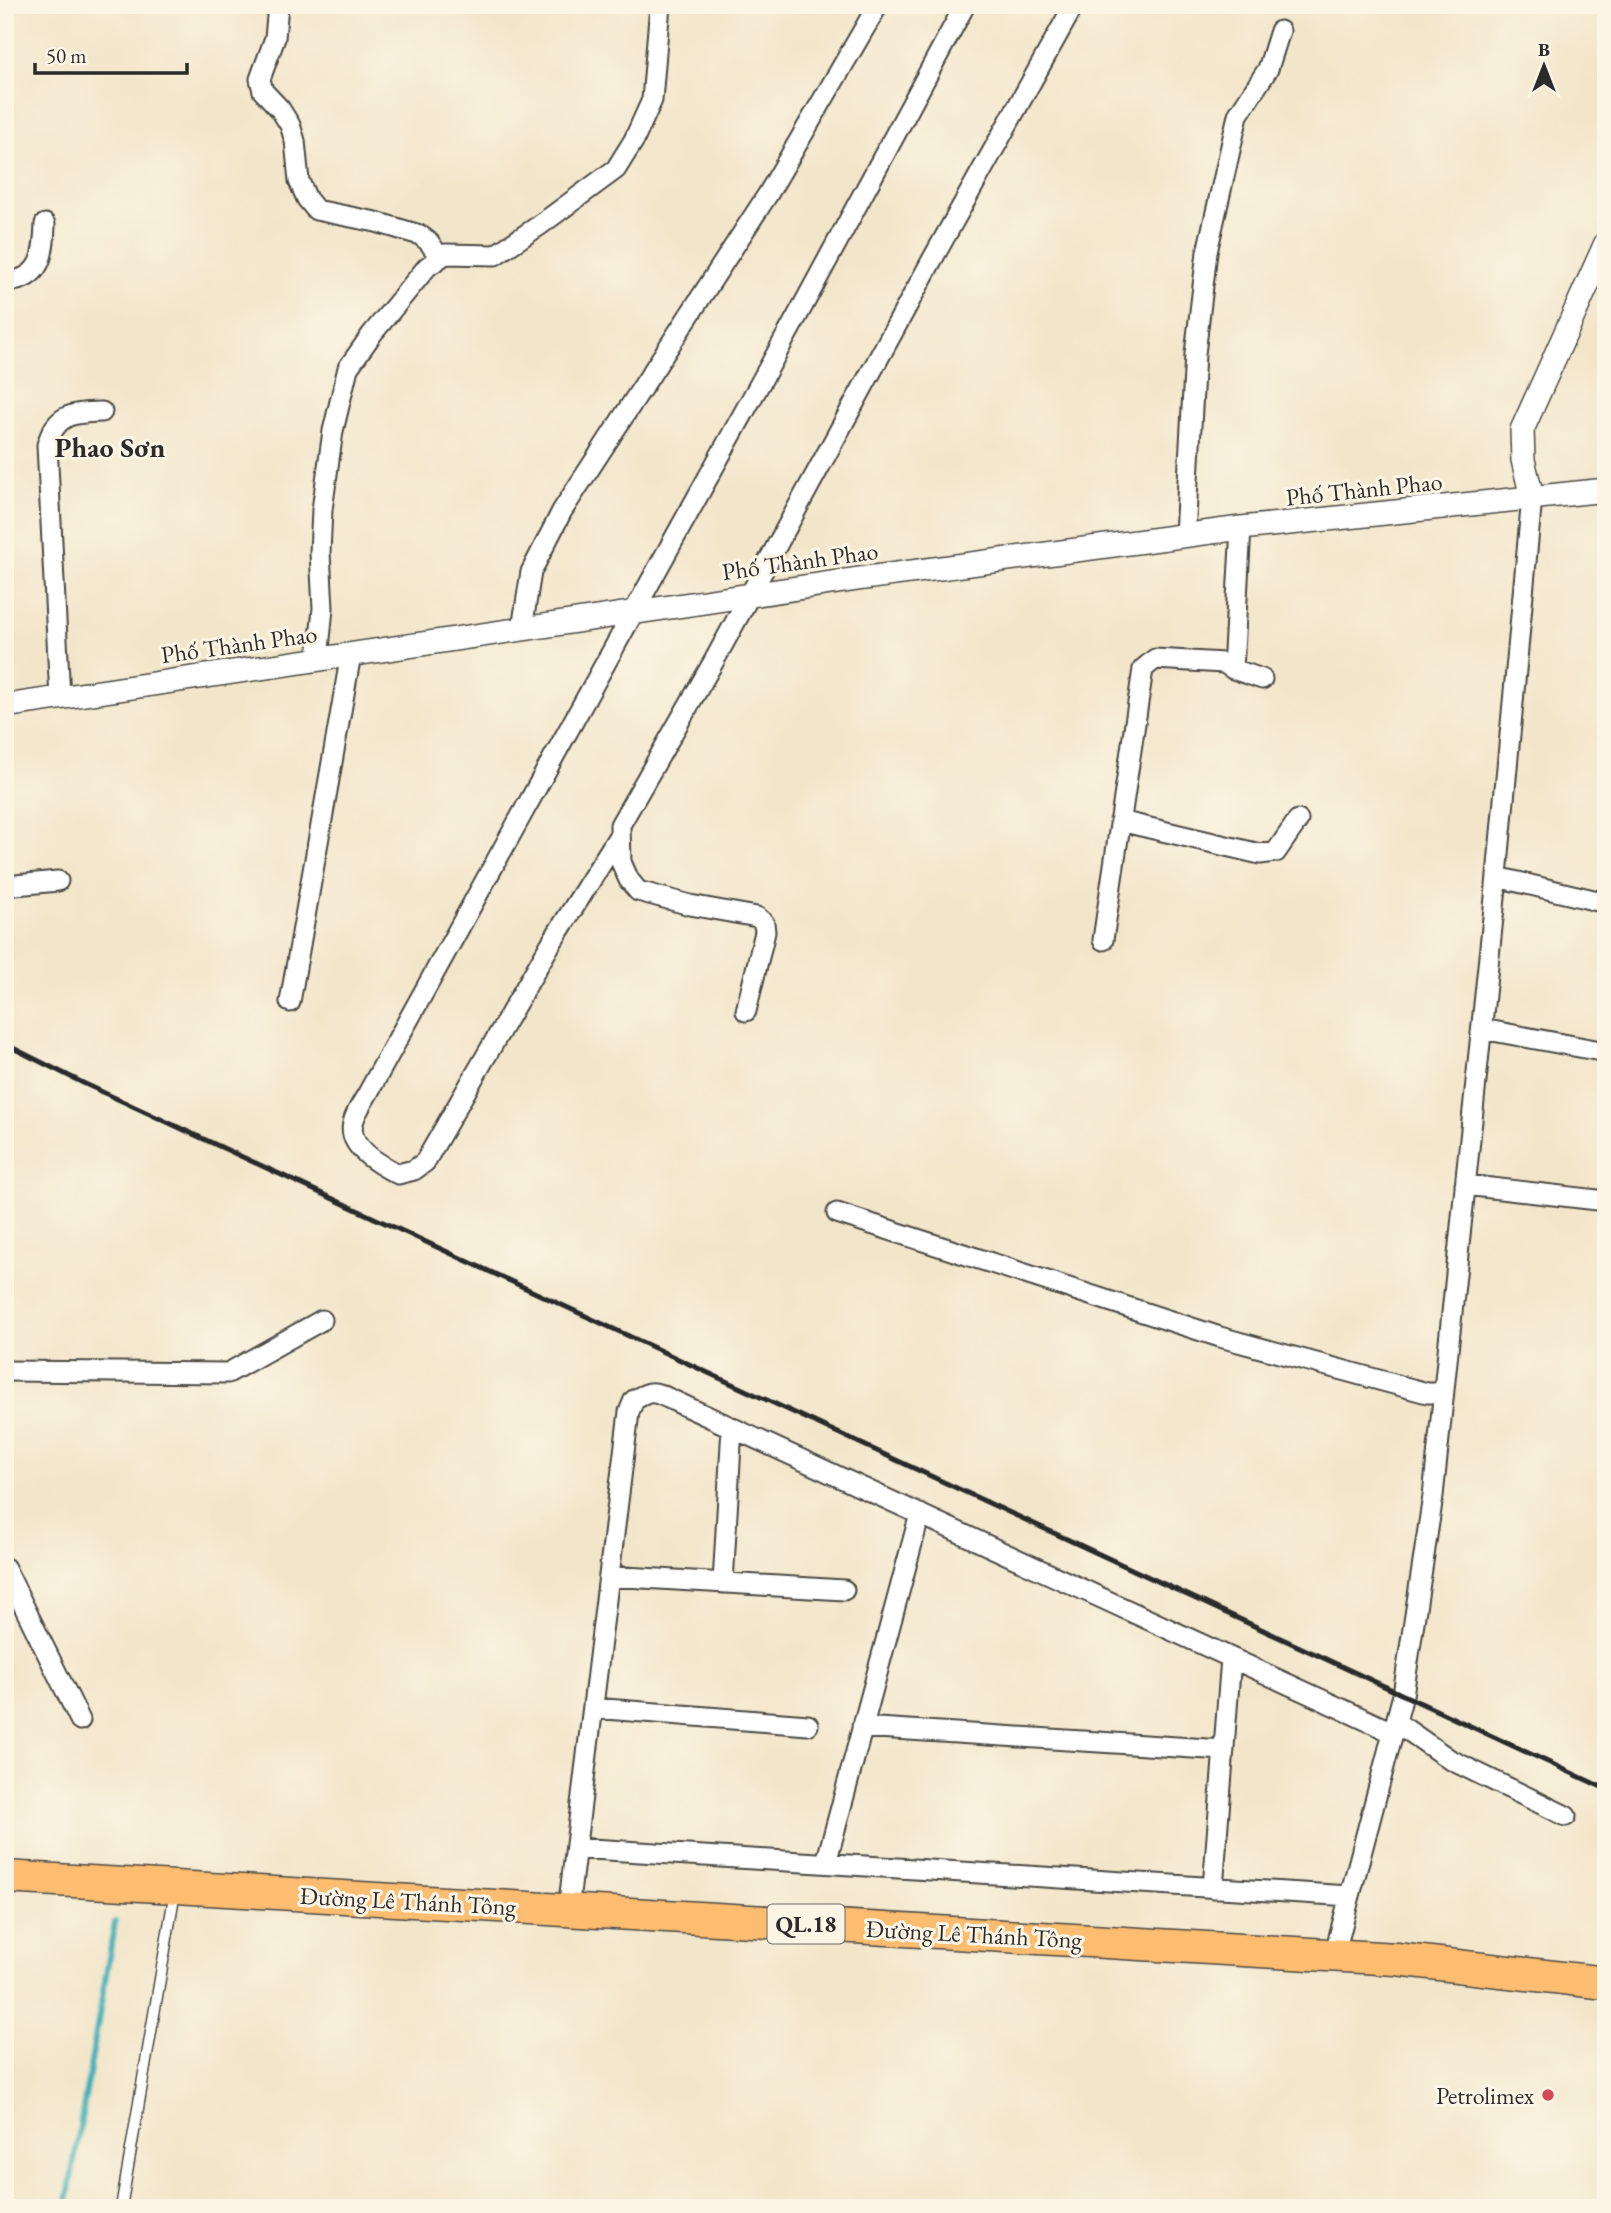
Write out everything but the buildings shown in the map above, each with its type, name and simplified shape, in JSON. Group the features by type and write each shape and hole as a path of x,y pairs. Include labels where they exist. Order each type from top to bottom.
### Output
{"highway":[{"name":"Đường Lê Thánh Tông","path":"6,1874 176,1887 1396,1959 1606,1983"}],"street":[{"path":"278,5 275,38 260,79 263,91 280,109 290,125 295,141 299,181 307,199 316,210 376,222 420,235 429,242 440,258"},
{"path":"318,659 323,608 320,553 322,510 333,431 348,369 411,286 428,267 445,254 495,255 616,169 652,100 660,5"},
{"path":"522,629 531,572 562,511 768,194 878,5"},
{"path":"620,834 550,945 425,1162 414,1170 398,1174 365,1152 353,1136 353,1123 368,1093 641,612 965,5"},
{"path":"746,1011 765,932 764,923 757,917 690,905 638,891 629,880 621,862 620,825 743,596 1074,5"},
{"path":"1185,535 1195,354 1207,252 1238,115 1268,69 1280,31"},
{"path":"5,282 28,277 40,263 45,224"},
{"path":"1334,1956 1404,1695 1433,1496 1482,1029 1532,497 1523,460 1522,430 1606,243"},
{"path":"60,698 47,445 50,433 62,419 77,413 102,412"},
{"name":"Phố Thành Phao","path":"5,706 743,596 1185,535 1606,490"},
{"path":"1233,669 1241,528"},
{"path":"290,1003 351,654"},
{"path":"1103,940 1143,669 1155,659 1224,663 1262,679"},
{"path":"1121,821 1260,854 1276,852 1298,820"},
{"path":"1497,877 1606,903"},
{"path":"5,886 58,881"},
{"path":"1482,1029 1606,1052"},
{"path":"1465,1185 1606,1202"},
{"path":"837,1213 1220,1337 1427,1393 1444,1393"},
{"path":"5,1371 228,1373 322,1320"},
{"path":"568,1910 629,1412 634,1399 654,1392 1231,1658 1395,1728 1450,1759 1566,1816"},
{"path":"723,1583 732,1427"},
{"path":"825,1863 920,1514"},
{"path":"5,1568 80,1720"},
{"path":"609,1576 844,1590"},
{"path":"1213,1888 1231,1658"},
{"path":"593,1708 808,1725"},
{"path":"862,1727 1224,1751"},
{"path":"576,1848 1350,1896"}],"lane":[{"path":"121,2208 176,1887"}],"waterway":[{"path":"66,2208 115,1922"}],"railway":[{"path":"5,1044 83,1083 1606,1789"}],"place":[{"name":"Petrolimex","path":"1548,2095"}],"district":[{"name":"Phao Sơn","path":"110,447"}]}
